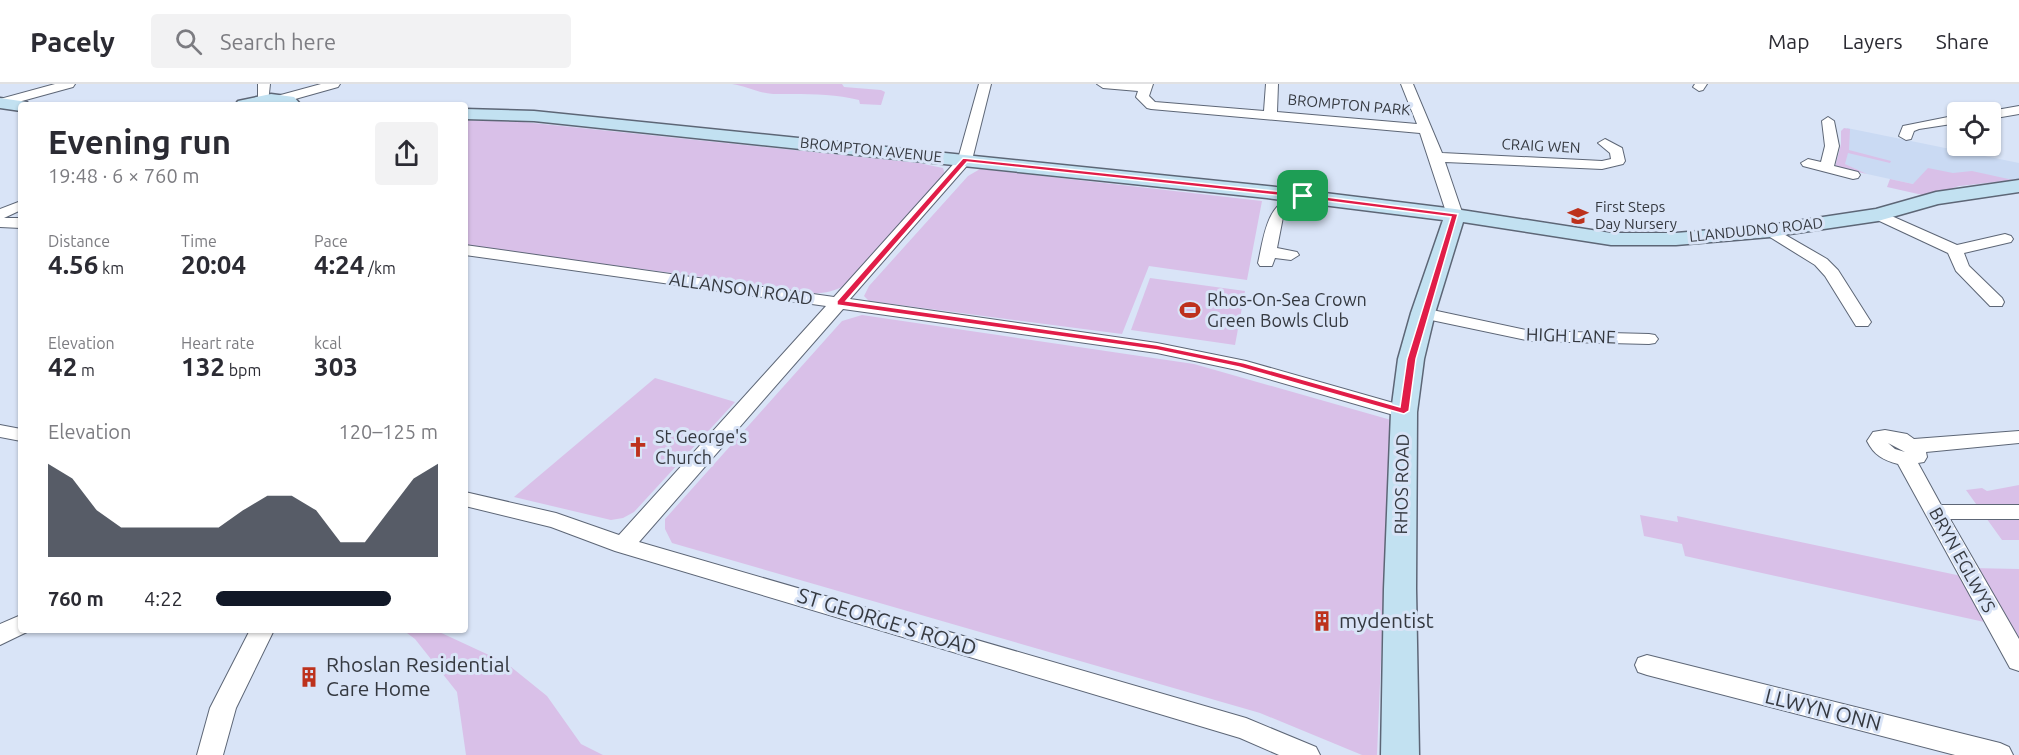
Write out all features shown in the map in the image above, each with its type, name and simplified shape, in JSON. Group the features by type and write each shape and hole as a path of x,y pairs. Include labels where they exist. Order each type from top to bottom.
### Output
{"main road":[{"path":"256,102 275,97"},
{"path":"0,103 18,106"},
{"name":"BROMPTON AVENUE","path":"468,114 534,116 965,160 1303,196 1455,215"},
{"name":"LLANDUDNO ROAD","path":"1455,215 1611,239 1676,239 1770,231 1878,215 1936,198 2019,186"},
{"name":"RHOS ROAD","path":"1400,755 1400,589 1404,411 1411,359 1455,215"}],"street":[{"path":"0,103 69,84"},
{"path":"275,97 334,84"},
{"path":"622,545 965,160 985,84"},
{"path":"1103,84 1146,86"},
{"name":"BROMPTON PARK","path":"1270,114 1272,84"},
{"path":"1407,84 1437,157 1455,215"},
{"name":"BROMPTON PARK","path":"1146,86 1142,97 1151,105 1425,129"},
{"path":"2001,113 2019,110"},
{"path":"1827,168 1832,146 1828,121"},
{"path":"1906,136 1911,127 1947,121"},
{"name":"CRAIG WEN","path":"1437,157 1602,165 1618,161 1617,151 1605,143"},
{"path":"1808,163 1853,175"},
{"path":"1291,255 1267,257 1278,213 1303,196"},
{"path":"0,214 18,206"},
{"path":"1878,215 1955,250 2005,239"},
{"path":"0,222 18,223"},
{"path":"1770,231 1821,262 1832,273 1862,322"},
{"name":"ALLANSON ROAD","path":"468,250 1157,348 1240,364 1404,411"},
{"path":"1955,250 1962,268 1996,302"},
{"name":"HIGH LANE","path":"1423,314 1531,336 1649,339"},
{"path":"0,431 18,434"},
{"name":"BRYN EGLWYS","path":"2019,437 1909,452 1934,512 2019,661"},
{"name":"ST GEORGE'S ROAD","path":"468,501 556,521 622,545 1246,729 1307,755"},
{"path":"1934,512 2019,512"},
{"path":"0,636 18,626"},
{"path":"210,755 223,708 260,633"},
{"name":"LLWYN ONN","path":"1647,665 2000,755"}],"shaded area":[{"path":"732,84 842,84 844,87 885,92 881,105 860,104 859,100 838,96 773,94"},
{"path":"468,120 523,122 919,163 943,168 945,174 849,284 822,293 807,293 779,287 468,246"},
{"path":"1844,128 1850,129 1849,150 1891,161 1890,163 1848,153 1845,164 1867,174 1835,167 1841,144 1841,131"},
{"path":"1847,128 1947,148 1947,156 1985,156 2019,163 2019,179 1959,186 1913,184 1867,174 1840,162"},
{"path":"1928,168 1953,173 1972,171 2013,180 1959,186 1927,196 1887,187 1890,179 1913,184"},
{"path":"980,169 1262,201 1247,280 1149,266 1122,334 869,301 864,296 869,286 968,176"},
{"name":"Rhos-On-Sea Crown Green Bowls Club","path":"1150,278 1245,291 1235,345 1131,330"},
{"path":"862,315 1194,364 1391,420 1377,755 1362,755 1260,713 672,543 665,529 665,519 842,321"},
{"path":"655,378 735,402 634,512 623,518 611,520 514,497"},
{"path":"2019,485 2019,540 2002,540 1966,490 1982,488 1987,491"},
{"path":"1640,515 1678,522 1677,516 1971,578 1971,568 2019,569 2019,659 1998,625 1685,556 1682,544 1644,536"},
{"path":"407,633 441,633 506,663 547,696 581,744 603,755 466,755 457,692 415,639"}],"place":[{"name":"First Steps Day Nursery","path":"1578,216"},
{"name":"Rhos-On-Sea Crown Green Bowls Club","path":"1190,310"},
{"name":"St George's Church","path":"638,447"},
{"name":"mydentist","path":"1322,621"},
{"name":"Rhoslan Residential Care Home","path":"309,677"}],"route":[{"path":"965,160 1303,196 1455,215 1411,359 1404,411 1240,364 1157,348 840,303 965,160"}]}
